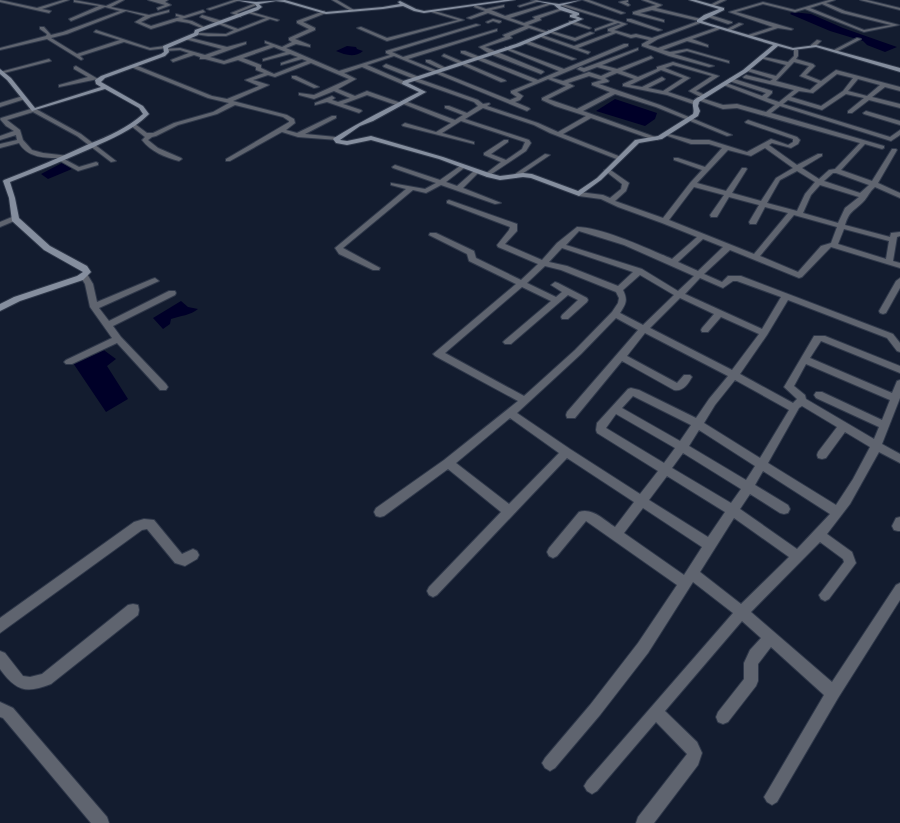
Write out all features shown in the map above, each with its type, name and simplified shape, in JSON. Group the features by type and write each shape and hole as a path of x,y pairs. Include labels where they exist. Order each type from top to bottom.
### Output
{"street":[{"path":"5,2 14,0"},
{"path":"36,10 67,0"},
{"path":"75,0 149,16"},
{"path":"71,20 122,0"},
{"path":"150,0 169,5 157,9 184,17"},
{"path":"161,2 166,0"},
{"path":"209,10 238,0 256,4 276,0 286,0 324,12"},
{"path":"239,16 233,13 264,0"},
{"path":"334,0 352,10"},
{"path":"396,0 420,11 503,4"},
{"path":"495,0 503,4"},
{"path":"469,18 513,0"},
{"path":"520,6 535,0 585,12 646,31 630,37 615,32 610,27 593,20"},
{"path":"485,27 509,18 579,0"},
{"path":"585,0 623,13"},
{"path":"691,0 712,5 778,27 791,29"},
{"path":"712,5 724,0"},
{"path":"731,12 761,3 792,11 833,0"},
{"path":"862,0 900,9"},
{"path":"0,1 50,12"},
{"path":"643,1 660,6 635,13 662,21"},
{"path":"885,6 895,1"},
{"path":"225,10 246,2"},
{"path":"822,2 844,12 899,26"},
{"path":"166,48 196,34 197,31 260,7 256,4"},
{"path":"308,46 291,39 313,28 299,22 324,12 383,8 405,4"},
{"path":"476,6 548,32 575,40 592,33"},
{"path":"558,6 577,14"},
{"path":"541,72 481,47 510,37 505,36 539,19 536,18 558,6"},
{"path":"404,83 526,42 581,19 572,16 599,8"},
{"path":"653,8 679,17 700,21 718,28 796,50 813,46 819,41"},
{"path":"806,8 864,31 899,26"},
{"path":"711,66 644,45 652,40 700,21 707,15 723,9"},
{"path":"0,49 65,33 126,10"},
{"path":"166,12 149,16 137,22 151,28 203,10"},
{"path":"433,11 500,32"},
{"path":"250,12 277,20"},
{"path":"707,15 730,22"},
{"path":"202,16 237,30"},
{"path":"475,16 481,19"},
{"path":"604,32 610,27 623,24 638,17"},
{"path":"196,34 225,35 270,18"},
{"path":"176,20 190,22 204,28"},
{"path":"359,28 387,40 462,20"},
{"path":"488,22 493,20 499,22"},
{"path":"629,20 660,30"},
{"path":"571,22 589,28"},
{"path":"580,25 586,23"},
{"path":"597,30 623,24 639,23"},
{"path":"727,30 742,24"},
{"path":"478,25 388,52 527,109"},
{"path":"750,36 778,27"},
{"path":"42,28 49,34 48,36 81,59"},
{"path":"658,50 718,28"},
{"path":"403,59 494,30"},
{"path":"96,31 153,49 180,49 224,63 296,42"},
{"path":"561,35 569,32"},
{"path":"574,48 615,32"},
{"path":"636,35 652,40"},
{"path":"540,36 588,53"},
{"path":"188,38 227,49"},
{"path":"687,39 706,46"},
{"path":"834,51 858,39"},
{"path":"76,56 126,40"},
{"path":"267,42 356,79 314,97 301,94"},
{"path":"526,42 574,59"},
{"path":"196,60 244,43"},
{"path":"414,43 432,50"},
{"path":"520,44 563,61"},
{"path":"510,102 518,99 520,96 513,92 536,81 626,45"},
{"path":"579,194 599,179 637,142 656,139 667,134 696,115 699,100 747,70 776,45"},
{"path":"813,46 900,70"},
{"path":"258,55 279,47"},
{"path":"98,80 163,56 167,52 166,48"},
{"path":"507,48 564,70"},
{"path":"845,54 854,48"},
{"path":"574,66 584,70 636,49"},
{"path":"670,54 689,49 727,62"},
{"path":"739,75 765,82 775,80 796,56 796,50"},
{"path":"217,61 244,52"},
{"path":"265,60 290,52"},
{"path":"463,52 536,81"},
{"path":"172,60 194,53"},
{"path":"339,73 393,55"},
{"path":"444,55 498,83"},
{"path":"283,64 303,57"},
{"path":"601,78 651,57"},
{"path":"762,57 812,65 803,76 822,83"},
{"path":"238,58 259,66 258,69 273,76 312,61"},
{"path":"1,72 49,60"},
{"path":"428,61 445,69"},
{"path":"699,100 692,91 716,76 673,63 659,68 625,85 699,100 722,107 736,106 897,151 874,184 862,195 863,198 847,212 834,245"},
{"path":"336,139 358,125 371,120 423,92 361,65"},
{"path":"597,65 638,79"},
{"path":"133,66 210,97 286,116 292,120 292,123 228,160"},
{"path":"386,66 415,79 476,101 482,106 536,124 619,158"},
{"path":"0,308 17,299 84,276 87,272 87,270 47,248 14,219 12,198 3,182 65,158 93,145 133,125 146,114 141,107 105,87 98,82 98,80 76,68"},
{"path":"659,68 687,78 664,93"},
{"path":"747,70 809,92 834,73 900,89"},
{"path":"1,72 9,79 34,110 93,145 91,146 113,161"},
{"path":"264,86 248,80 269,73"},
{"path":"481,90 519,74"},
{"path":"564,83 589,74 606,81 594,84 614,92 663,107 672,113 729,135"},
{"path":"294,77 314,88 324,84 352,97"},
{"path":"61,86 92,78"},
{"path":"546,78 571,86 544,100 592,115 656,139"},
{"path":"815,116 822,108 845,92 856,78"},
{"path":"642,88 662,79"},
{"path":"731,80 770,92 763,98"},
{"path":"228,101 270,83"},
{"path":"724,84 815,116 859,129 864,127 895,136"},
{"path":"850,112 884,85"},
{"path":"96,164 78,169 65,158 31,153 24,148 20,141 18,132 3,119 105,87"},
{"path":"766,114 789,98 798,89"},
{"path":"578,111 614,92"},
{"path":"845,92 869,98 894,101 900,106"},
{"path":"338,104 352,97 367,93 527,141 528,143 524,150 487,175"},
{"path":"317,104 334,97"},
{"path":"0,105 23,98"},
{"path":"437,134 467,114 500,98"},
{"path":"789,98 822,108"},
{"path":"326,100 359,112"},
{"path":"179,159 155,149 145,140 150,135 158,133 176,124 215,113 234,103"},
{"path":"447,107 467,114"},
{"path":"866,113 900,123"},
{"path":"559,134 592,115"},
{"path":"298,136 334,117"},
{"path":"748,122 797,140 796,143 779,155"},
{"path":"133,125 142,132 150,135"},
{"path":"405,125 472,143"},
{"path":"280,130 298,136 336,139 338,142 347,143 371,138 441,158 487,175 500,178 523,175 532,176 579,194 598,195 620,206 665,221 799,275 824,248 829,245 834,245 900,266"},
{"path":"0,138 18,132"},
{"path":"667,134 691,142 709,142 743,154 751,154 771,141 789,148"},
{"path":"882,147 895,136"},
{"path":"0,146 20,141"},
{"path":"506,141 486,154 506,162"},
{"path":"837,171 864,142"},
{"path":"765,145 819,182 862,195"},
{"path":"665,221 692,184 726,148"},
{"path":"514,177 547,155"},
{"path":"752,222 778,179 820,155"},
{"path":"676,159 705,169"},
{"path":"393,184 410,189 426,191 441,183 462,166"},
{"path":"394,168 415,173 497,203"},
{"path":"714,215 744,169"},
{"path":"607,170 626,183 624,190 611,201"},
{"path":"756,257 796,213 808,194 831,171 837,171 874,184 900,196"},
{"path":"458,189 476,172"},
{"path":"692,184 893,240"},
{"path":"376,268 342,252 338,248 372,222 410,189"},
{"path":"380,512 448,463 524,401 578,352 615,314 622,303 623,298 619,290 564,268 543,263 501,246 504,240 513,231 514,226 449,202"},
{"path":"0,225 14,219"},
{"path":"524,401 438,354 522,282 574,231 582,229 625,242 724,285 731,278 738,278 786,296 890,336 900,349"},
{"path":"888,262 893,240 896,234 900,234"},
{"path":"433,235 471,253 472,259 522,282 556,300"},
{"path":"673,262 702,236"},
{"path":"560,245 639,271 678,294 764,333"},
{"path":"571,415 644,329 728,246"},
{"path":"619,290 639,271"},
{"path":"84,276 89,284 94,307 118,339 162,387"},
{"path":"94,307 155,281"},
{"path":"883,311 900,281"},
{"path":"555,285 584,301 565,317"},
{"path":"508,342 567,292"},
{"path":"108,325 172,293"},
{"path":"616,536 666,470 712,402 734,375 764,333 786,296"},
{"path":"705,330 719,313"},
{"path":"615,314 734,375 844,426 900,459"},
{"path":"550,763 620,680 643,648 748,487 802,398 789,386 817,338 822,338 900,370"},
{"path":"69,362 118,339"},
{"path":"620,356 677,387 680,386 687,377"},
{"path":"804,359 895,398"},
{"path":"592,786 742,612 819,535 837,512 859,482 900,384"},
{"path":"797,556 732,510 601,430 602,424 631,392 633,392 698,424 837,512"},
{"path":"819,394 884,425"},
{"path":"615,409 682,447 784,509"},
{"path":"510,412 566,452 641,502 710,545"},
{"path":"822,455 844,426"},
{"path":"433,591 566,452"},
{"path":"448,463 509,511"},
{"path":"553,552 582,515 591,517 616,536 688,578 742,612 833,693"},
{"path":"0,626 138,526 150,524 179,559 185,560 193,555"},
{"path":"819,535 850,559 850,563 825,595"},
{"path":"772,796 833,693 900,589"},
{"path":"0,658 19,681 27,684 34,684 46,679 133,610"},
{"path":"724,717 751,680 752,676 749,668 751,662 770,637"},
{"path":"0,709 8,713 101,823"},
{"path":"644,823 693,760 695,753 692,747 656,712"}],"water":[{"path":"792,12 811,14 843,28 897,47 885,52 867,45 863,41 830,31 790,14"},
{"path":"347,46 356,47 357,49 363,51 357,55 346,55 336,51"},
{"path":"615,99 657,113 655,119 645,126 596,111"},
{"path":"62,163 72,169 48,179 41,174"},
{"path":"181,301 188,307 198,309 189,314 171,319 170,324 163,329 153,318"},
{"path":"101,348 116,359 107,366 128,399 106,412 73,363"}]}
